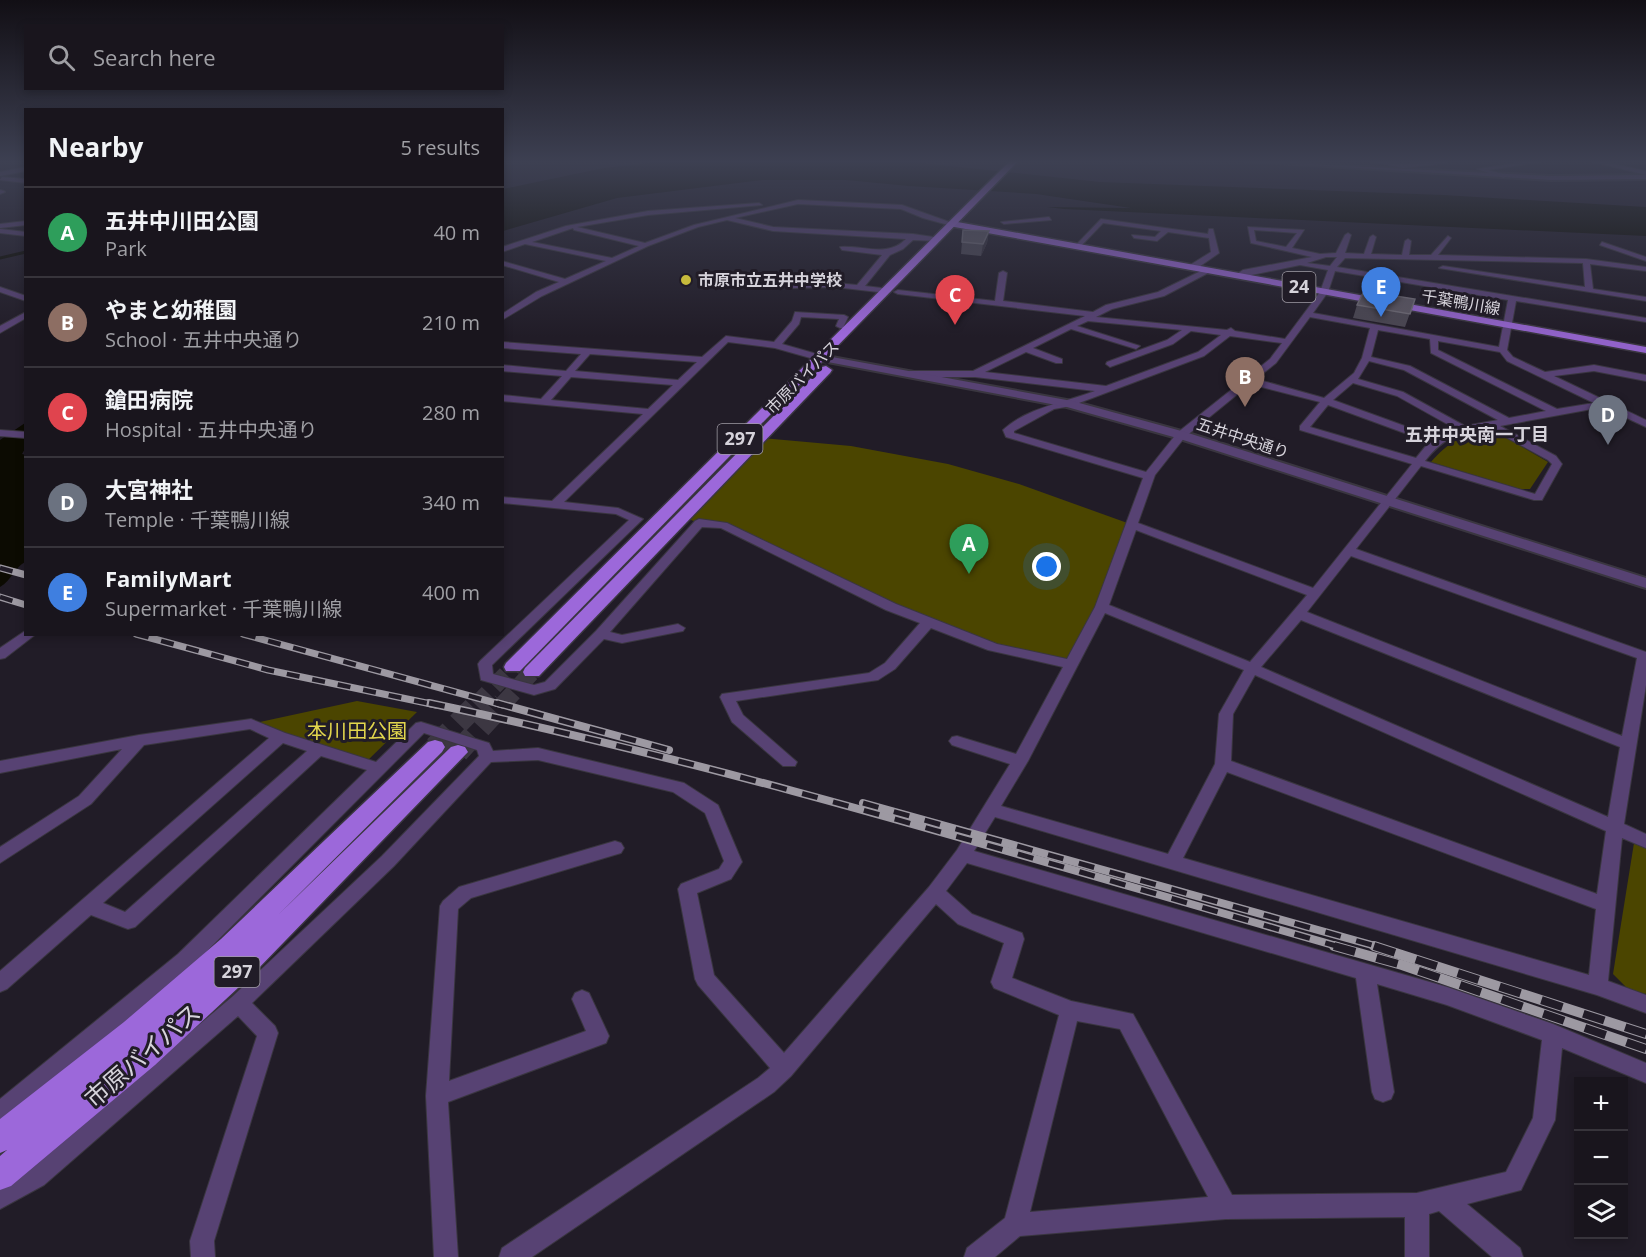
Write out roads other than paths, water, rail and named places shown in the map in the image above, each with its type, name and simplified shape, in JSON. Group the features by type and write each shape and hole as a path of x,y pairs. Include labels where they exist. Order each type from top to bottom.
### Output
{"highway":[{"name":"市原バイパス","path":"532,672 963,220"},
{"name":"市原バイパス","path":"893,291 938,238 958,225"},
{"name":"市原バイパス","path":"513,667 828,360"},
{"name":"市原バイパス","path":"0,1138 134,1031 447,750 236,974 145,1056 0,1175"}],"main road":[{"name":"千葉鴨川線","path":"958,225 1646,350"}],"street":[{"path":"504,249 568,227 618,220"},
{"path":"504,316 539,294 645,245 696,226 721,220"},
{"path":"735,220 773,229 938,238"},
{"path":"936,220 958,225"},
{"path":"1002,220 1018,236"},
{"path":"1004,222 1038,220"},
{"path":"1078,246 1101,221 1211,233 1215,254 1193,267"},
{"path":"2,227 24,223"},
{"path":"2,227 24,233"},
{"path":"568,227 645,245"},
{"path":"1288,249 1302,231 1250,228 1253,242 1320,256"},
{"path":"1134,236 1157,239 1167,229"},
{"path":"511,1257 766,1084 784,1069 935,892 963,855 1020,760 1102,607 1149,476 1181,435 1273,361 1324,292 1332,268 1341,255 1348,235"},
{"path":"842,248 887,253 902,248 912,236"},
{"path":"1367,255 1373,237"},
{"path":"1433,257 1448,238"},
{"path":"1405,256 1407,241"},
{"path":"521,242 612,260"},
{"path":"1602,244 1646,259"},
{"path":"859,288 887,253"},
{"path":"1240,276 1246,272 1298,263 1320,256 1341,255 1586,261 1646,269"},
{"path":"1433,285 1443,268 1443,257"},
{"path":"1586,261 1589,290"},
{"path":"1298,263 1646,320"},
{"path":"504,264 566,282"},
{"path":"1443,268 1646,299"},
{"path":"975,374 1109,306 1161,294 1207,270"},
{"path":"568,273 578,276"},
{"path":"999,303 1003,273"},
{"path":"792,286 893,291 999,303 1188,330 1231,331 1288,342"},
{"path":"2,291 24,298"},
{"path":"1503,350 1512,299"},
{"path":"776,345 796,322 798,314 844,317 840,326"},
{"path":"1306,314 1503,350 1510,358 1646,424"},
{"path":"0,330 24,315"},
{"path":"0,323 10,323"},
{"path":"1071,327 1136,346"},
{"path":"1374,327 1366,358 1358,374 1326,401 1304,428 1538,498 1557,464 1552,458 1490,424"},
{"path":"1110,364 1170,342 1188,330"},
{"path":"1149,476 1010,435 1008,430 1051,407 1068,404 1201,354 1231,331"},
{"path":"555,505 726,339 776,345 828,360"},
{"path":"1434,339 1434,351 1557,412"},
{"path":"504,345 702,360"},
{"path":"1024,348 1059,361"},
{"path":"543,403 587,352"},
{"path":"1366,358 1407,368 1507,421"},
{"name":"五井中央通り","path":"828,360 1068,404 1181,435 1646,583"},
{"path":"504,368 679,383"},
{"path":"1544,375 1594,368 1646,378"},
{"path":"910,375 975,374 1107,390"},
{"path":"1350,380 1400,394 1464,429"},
{"path":"1251,381 1326,401 1435,441"},
{"path":"504,398 649,412"},
{"path":"1172,862 1223,764 1226,714 1252,668 1299,614 1314,592 1389,502 1435,441 1464,429 1604,404"},
{"path":"0,433 24,435"},
{"path":"504,500 618,511 637,519 485,664 486,677 534,690 550,686 602,634 699,522 723,525 891,607 993,647 1072,665"},
{"path":"1133,525 1314,592"},
{"path":"1349,551 1644,656 1604,904 1598,986"},
{"path":"1102,607 1252,668 1646,840"},
{"path":"1299,614 1628,744"},
{"path":"789,762 737,718 727,697 873,677 890,666 929,622"},
{"path":"602,634 622,639 678,628"},
{"path":"0,655 27,636"},
{"path":"0,767 20,765 139,740 251,724 280,738 378,768"},
{"path":"0,1113 185,960 422,727 484,747 487,757"},
{"path":"0,983 280,738"},
{"path":"0,856 85,800 139,740"},
{"path":"957,741 1020,760"},
{"path":"89,906 128,921 319,749"},
{"path":"0,1197 36,1177 239,1003 388,861 487,757 538,754 678,787 712,809 734,862 725,874 687,889 705,979 784,1069"},
{"path":"1223,764 1604,904"},
{"path":"0,778 20,765"},
{"path":"989,809 1598,986 1646,1004"},
{"path":"446,1257 437,1096 449,906 465,892 615,848"},
{"path":"963,855 1447,996 1553,1034 1646,1073"},
{"path":"935,892 965,919 1015,939 1000,982 1070,1010 1126,1021 1227,1207"},
{"path":"1365,971 1383,1092"},
{"path":"437,1096 599,1036 582,999"},
{"path":"203,1257 202,1241 267,1033 239,1003"},
{"path":"1016,1225 1070,1010"},
{"path":"976,1257 1016,1225 1227,1207 1418,1204 1514,1182 1544,1120 1553,1034"},
{"path":"1443,1199 1511,1257"},
{"path":"1417,1257 1418,1204"}],"waterway":[{"path":"0,258 24,252"}],"tunnel":[{"path":"476,705 513,667"},
{"path":"502,705 532,672"},
{"path":"435,747 478,703"},
{"path":"458,752 503,703"}],"railway":[{"path":"0,568 24,574"},
{"path":"0,597 24,604"},
{"path":"143,636 268,670 436,705"},
{"path":"250,636 503,705"},
{"path":"429,703 544,728 773,786 1340,947"},
{"path":"497,703 669,750"},
{"path":"863,803 1379,947"},
{"path":"1334,946 1402,965 1646,1049"},
{"path":"1374,946 1646,1034"}],"place":[{"name":"市原市立五井中学校","path":"686,280"},
{"name":"FamilyMart","path":"1381,317"},
{"name":"鎗田病院","path":"955,325"},
{"name":"やまと幼稚園","path":"1245,407"},
{"name":"大宮神社","path":"1608,445"},
{"name":"五井中川田公園","path":"969,574"}],"district":[{"name":"五井中央南一丁目","path":"1477,435"}],"park label":[{"name":"本川田公園","path":"357,731"}]}
